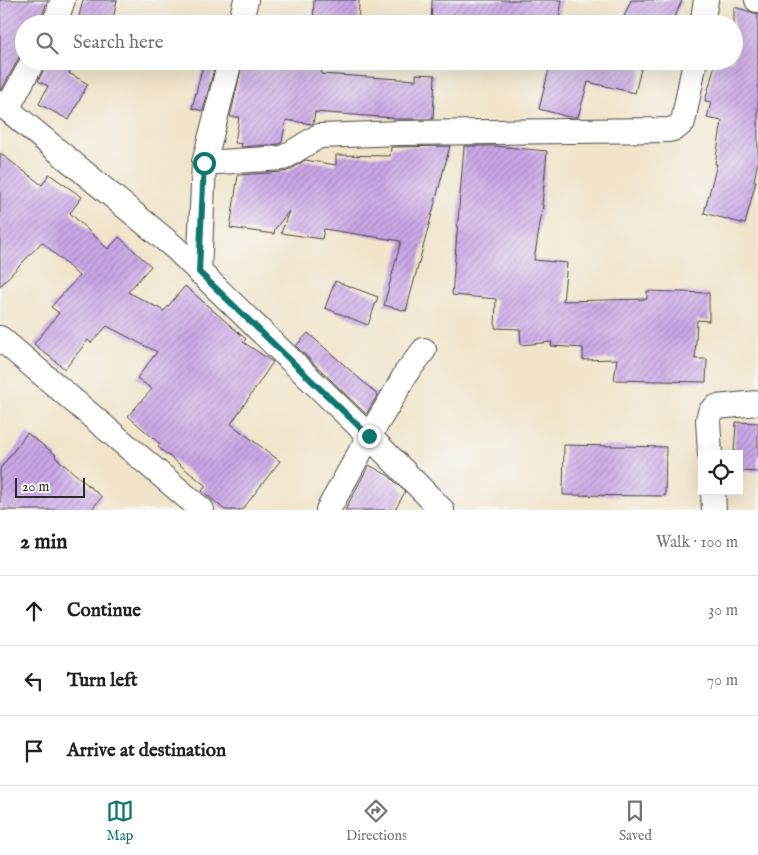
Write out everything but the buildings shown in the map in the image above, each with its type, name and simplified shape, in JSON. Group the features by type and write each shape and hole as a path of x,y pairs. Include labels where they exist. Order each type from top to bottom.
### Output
{"street":[{"path":"58,15 63,0"},
{"path":"242,15 246,0"},
{"path":"704,15 706,0"},
{"path":"27,70 3,106 174,247 369,436 442,510"},
{"path":"199,272 204,163 228,70"},
{"path":"204,163 283,158 319,136 400,132 669,130 676,128 683,122 692,70"},
{"path":"0,338 202,510"},
{"path":"328,510 406,373 424,350"},
{"path":"710,450 708,420 710,412 716,407 758,403"},
{"path":"713,495 714,510"}],"route":[{"path":"204,163 199,272 369,436"}]}
